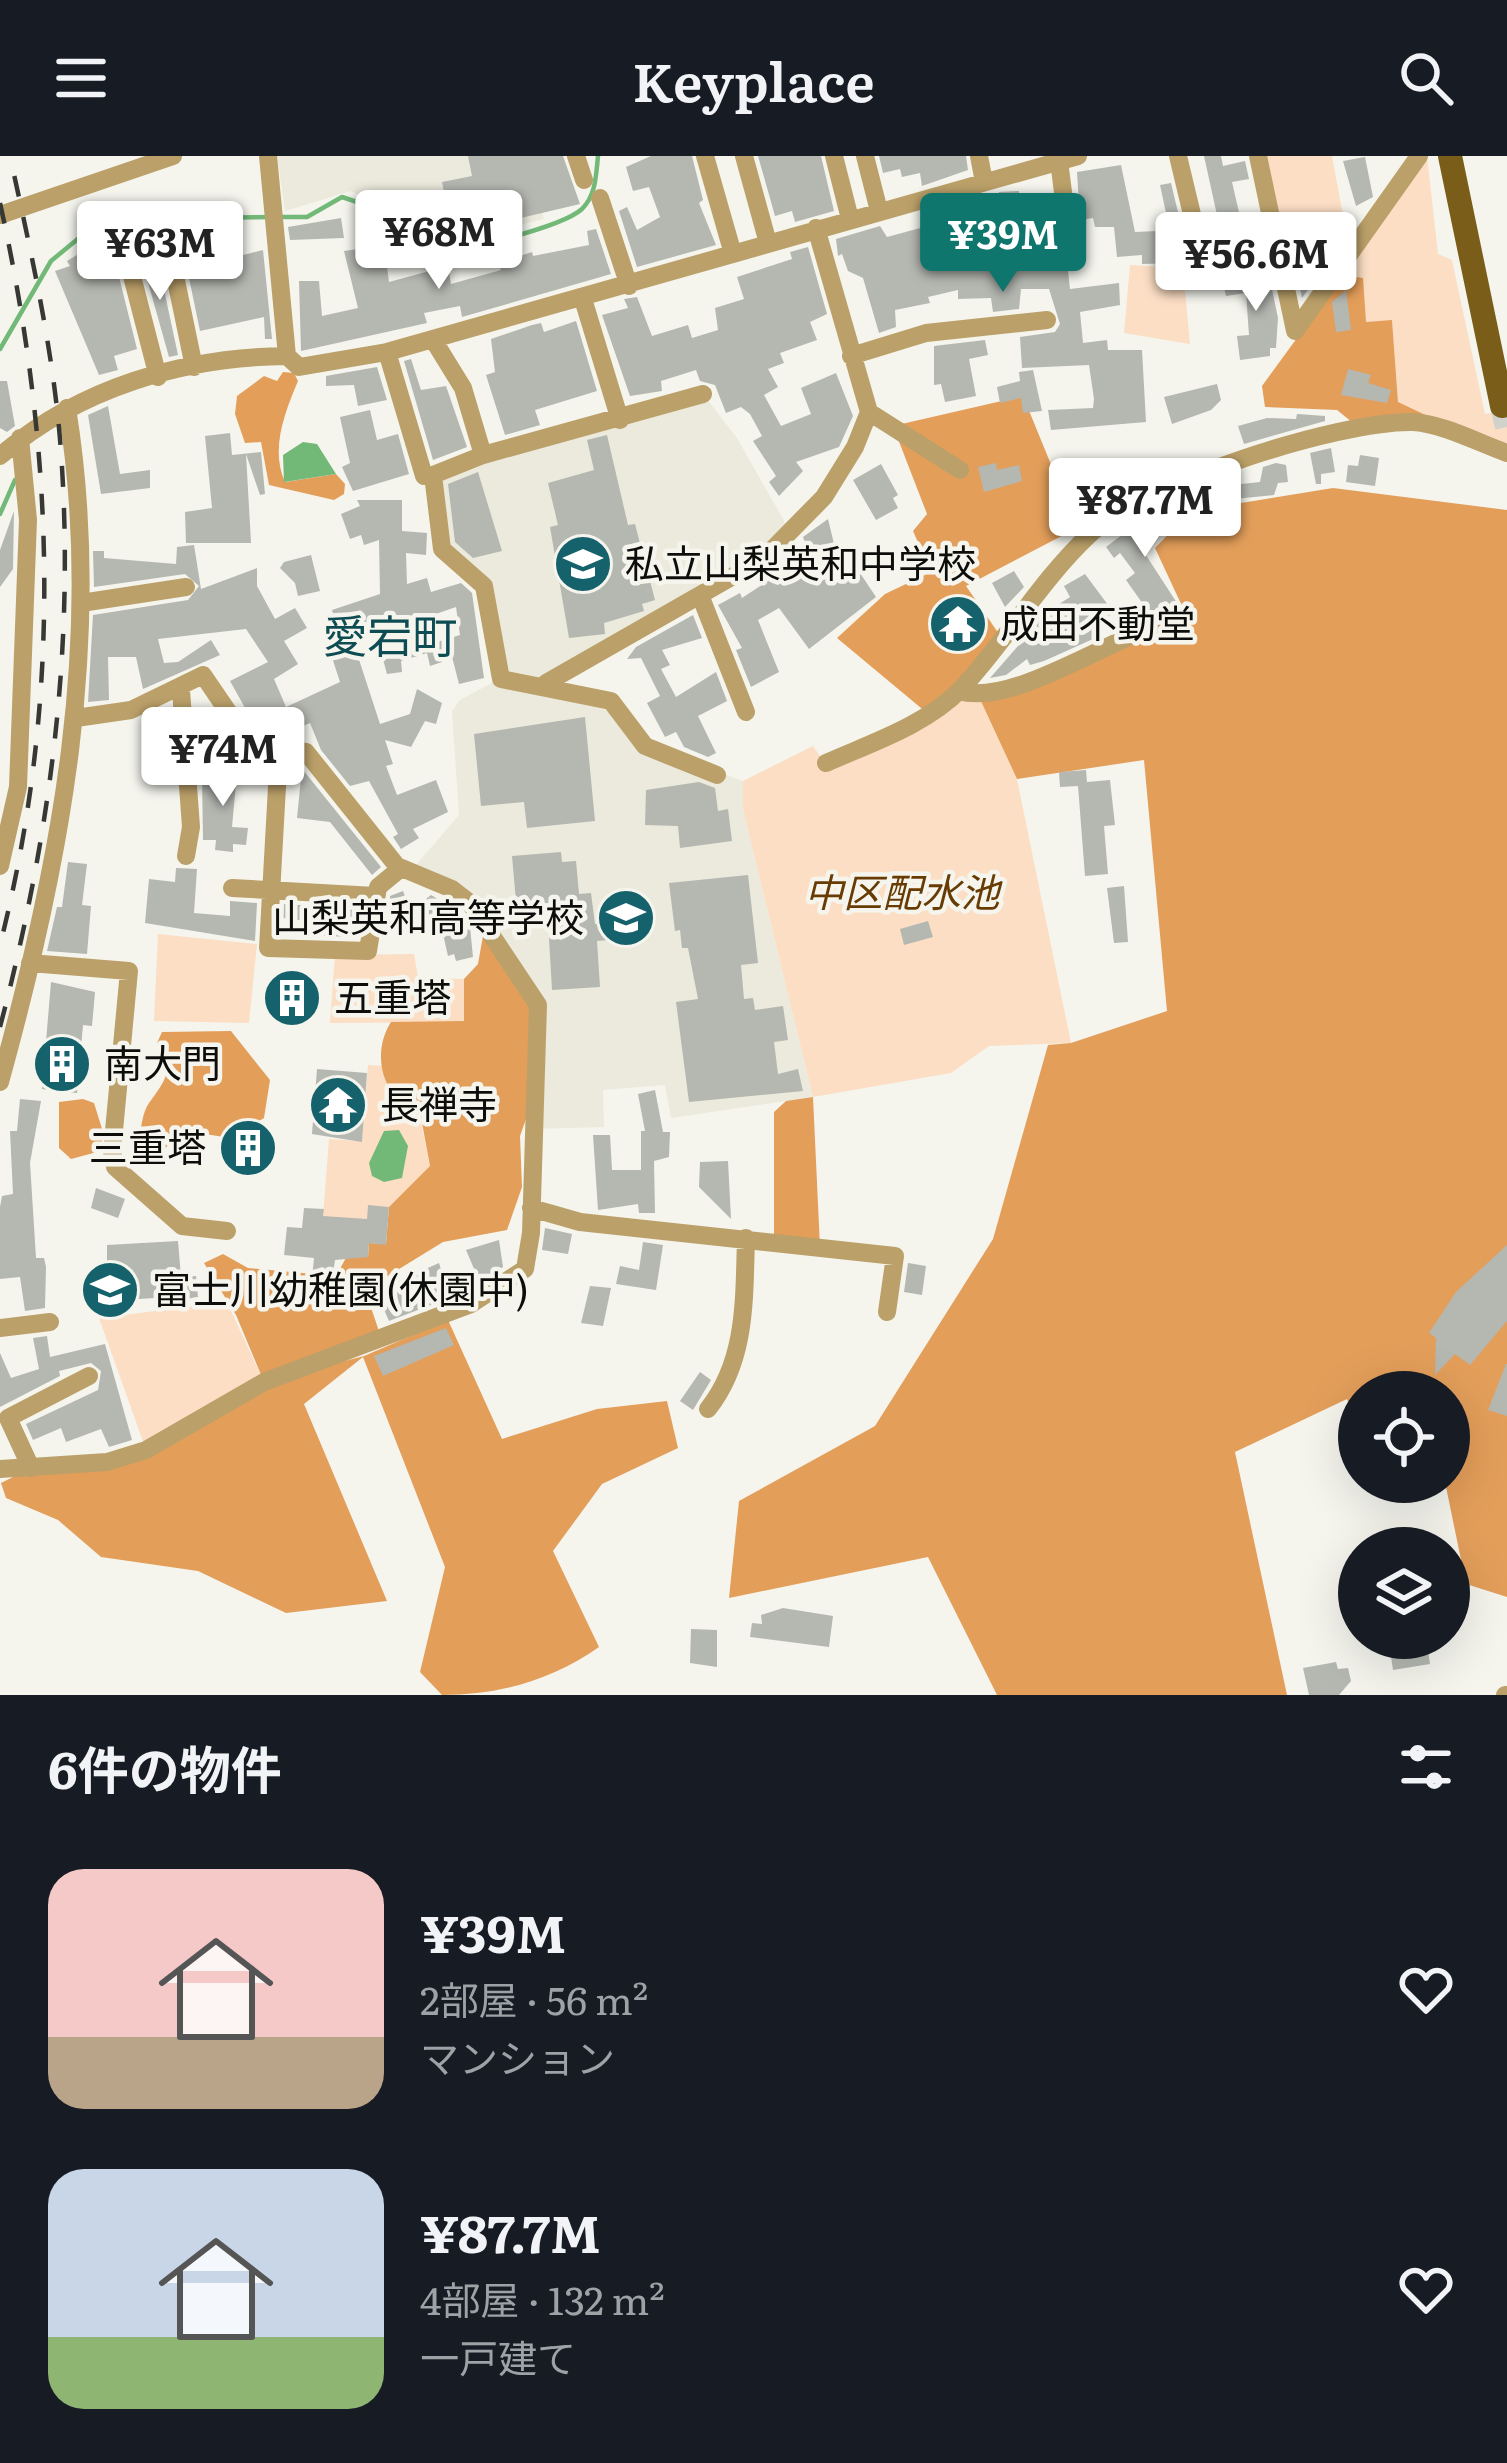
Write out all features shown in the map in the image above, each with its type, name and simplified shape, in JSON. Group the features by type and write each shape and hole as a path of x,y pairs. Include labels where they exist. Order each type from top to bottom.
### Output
{"main road":[{"path":"1450,156 1502,406"}],"street":[{"path":"0,214 172,156"},
{"path":"268,156 287,356 299,367 434,340 1068,159 1067,231"},
{"path":"576,156 584,180"},
{"path":"704,156 733,254"},
{"path":"744,156 768,243"},
{"path":"834,156 850,219"},
{"path":"865,156 879,211"},
{"path":"979,156 984,182"},
{"path":"1178,156 1206,273"},
{"path":"1258,156 1294,331 1419,156"},
{"path":"600,198 629,286"},
{"path":"816,228 869,412 960,470"},
{"path":"166,237 194,367"},
{"path":"125,249 158,376"},
{"path":"583,299 620,420"},
{"path":"851,356 926,333 1047,320"},
{"path":"434,340 463,388 483,455"},
{"path":"387,352 424,476 703,394"},
{"path":"0,866 18,787 28,520 11,446 92,393 194,367 287,356"},
{"path":"1,1072 31,963 76,718 81,603 77,472 67,408"},
{"path":"546,683 763,559 824,497 869,412"},
{"path":"826,763 908,727 959,691 1086,537 1155,491 1264,452 1414,422 1507,453"},
{"path":"433,475 442,548 484,586 501,679 546,683 611,700 646,746 717,775"},
{"path":"81,603 186,587"},
{"path":"700,595 746,712"},
{"path":"959,691 979,697 1003,694 1129,632 1171,621"},
{"path":"0,1469 107,1462 146,1450 265,1382 471,1304 524,1269 531,1208 538,1005 470,902 452,889 401,868 306,752 250,744 203,675 181,690 131,710 76,718"},
{"path":"181,690 190,827 186,856"},
{"path":"279,751 268,947 368,950 375,896 401,868"},
{"path":"232,888 375,896"},
{"path":"31,963 129,971 112,1152 115,1167 182,1226 227,1231"},
{"path":"531,1208 580,1222 895,1256 887,1312"},
{"path":"708,1409 729,1383 736,1361 746,1238"},
{"path":"0,1328 50,1322"},
{"path":"31,1468 8,1418 89,1376"}],"shaded area":[{"path":"277,156 529,156 544,219 402,253 388,241 361,196 351,191 285,211"},
{"path":"1343,275 1363,278 1366,322 1392,320 1398,402 1507,453 1414,422 1363,431 1337,410 1265,407 1262,386"},
{"path":"283,372 294,373 298,381 279,444 285,482 336,474 345,484 344,494 334,500 269,485 261,442 245,443 235,414 237,396 264,376 277,381"},
{"name":"山梨英和高等学校","path":"703,394 737,438 788,528 778,544 547,683 611,701 646,746 743,781 743,809 813,1097 671,1118 665,1085 603,1090 604,1127 534,1129 538,1004 470,903 410,872 459,815 452,711 460,700 501,678 492,611 442,549 433,475"},
{"path":"1023,396 1077,528 966,586 1001,637 927,713 837,638 885,594 931,572 913,531 927,514 893,426"},
{"path":"303,442 317,444 336,474 284,482 283,455"},
{"path":"1333,488 1507,510 1507,1597 1470,1585 1470,1527 1454,1527 1449,1503 1470,1503 1470,1371 1338,1371 1338,1403 1235,1452 1287,1695 997,1695 928,1557 729,1598 739,1501 875,1426 993,1239 1048,1045 1071,1043 1167,1011 1144,760 1017,779 979,697 1003,694 1182,606 1155,548 1191,511"},
{"path":"484,930 538,1005 532,1102 520,1136 522,1187 507,1230 443,1242 365,1290 382,1340 283,1377 364,1356 448,1320 502,1439 597,1409 667,1401 678,1448 602,1484 553,1551 599,1647 525,1683 442,1695 420,1672 445,1567 363,1357 304,1404 387,1601 286,1613 198,1571 101,1557 58,1520 6,1498 1,1483 31,1468 110,1461 264,1382 236,1315 204,1263 223,1254 248,1268 336,1276 347,1256 368,1257 369,1243 386,1244 389,1207 430,1166 420,1112 397,1098 384,1075 381,1048 385,1035 391,1022 464,1021 464,979 478,964"},
{"path":"231,1031 270,1080 264,1118 230,1138 180,1130 156,1160 139,1141 145,1111 166,1074 166,1061 157,1043 162,1032"},
{"path":"813,1097 820,1247 774,1242 774,1112 786,1101"},
{"path":"83,1099 94,1103 103,1132 101,1151 71,1159 59,1148 59,1102"},
{"path":"399,1130 408,1146 402,1178 384,1182 372,1176 369,1163 384,1131"}],"green space":[{"path":"1258,156 1332,156 1348,242 1333,260 1324,225 1274,231"},
{"path":"1427,156 1438,254 1452,260 1485,414 1507,410 1507,452 1398,402 1392,321 1366,322 1343,275"},
{"path":"1130,265 1183,268 1190,344 1124,333"},
{"name":"中区配水池","path":"959,691 979,697 1017,779 1071,1043 989,1046 951,1073 813,1097 743,809 743,781 813,746 825,763"},
{"path":"158,934 257,944 249,1023 154,1021"},
{"path":"414,954 418,977 464,979 465,1022 330,1023 335,955"},
{"path":"368,1065 383,1066 393,1096 419,1112 430,1167 389,1207 368,1206 366,1233 323,1216 329,1139 362,1141"},
{"path":"227,1302 264,1382 146,1450 99,1318"}],"building":[{"path":"468,156 563,156 580,204 399,247 394,223 448,212 442,182 472,176"},
{"path":"651,156 692,156 703,200 699,203 716,245 637,267 619,211 627,207 637,230 660,217 649,187 633,191 626,167"},
{"path":"758,156 821,156 834,211 795,222 792,211 775,216"},
{"path":"879,156 966,156 968,170 922,186 920,173 902,177 900,169 883,173"},
{"path":"1204,156 1221,156 1223,166 1245,161 1249,179 1232,182 1241,221 1257,217 1263,247 1226,256"},
{"path":"1365,157 1373,197 1356,206 1343,161"},
{"path":"1121,165 1135,232 1179,230 1181,263 1142,264 1142,255 1117,257 1114,227 1095,227 1093,218 1080,220 1077,172"},
{"path":"1171,183 1181,225 1169,227 1160,185"},
{"path":"1019,191 1020,216 1052,213 1056,263 1067,262 1070,289 1119,283 1120,305 1080,312 1083,343 1107,340 1108,350 1142,350 1146,422 1051,430 1048,410 1093,408 1094,399 1089,365 1022,368 1020,337 1055,332 1060,324 1049,289 1021,289 1019,309 993,312 991,298 958,299 958,290 928,297 930,303 895,310 896,327 879,333 863,278 848,271 842,254 838,256 836,239 880,226 887,237 950,220 950,215 1000,212 999,192"},
{"path":"341,218 344,238 290,240 288,227"},
{"path":"596,229 611,274 462,317 460,306 424,313 427,323 301,351 299,281 319,281 322,316 358,308 344,251 372,247 374,260 386,259 389,282 448,266 451,284 501,270 498,263 532,252 533,256 589,245 587,231"},
{"path":"1311,237 1320,273 1302,298 1290,243"},
{"path":"193,242 201,278 237,270 235,257 263,250 272,339 265,339 264,317 200,331 182,244"},
{"path":"808,247 827,314 810,322 817,340 780,353 784,363 768,369 778,387 764,395 781,426 811,414 801,388 836,373 853,416 839,447 796,462 803,471 779,496 769,482 776,476 753,441 762,436 750,414 741,407 726,413 715,385 700,381 696,370 661,381 662,391 630,396 602,315 628,308 624,299 637,297 652,336 688,325 692,338 718,330 715,308 744,299 737,277 792,259 790,252"},
{"path":"112,249 137,349 114,356 118,370 99,375 55,271 70,266 67,261 80,253 83,259"},
{"path":"157,257 178,355 169,357 142,261"},
{"path":"1269,275 1278,318 1276,348 1270,348 1270,356 1240,360 1237,336 1249,335 1246,293 1226,296 1222,279"},
{"path":"1346,290 1351,330 1336,332 1332,302"},
{"path":"576,321 597,391 535,410 540,425 505,435 486,375 495,372 491,339 541,323 544,332"},
{"path":"985,340 988,355 969,359 976,396 945,402 941,384 934,385 934,346"},
{"path":"411,359 421,390 446,386 467,447 433,460 404,361"},
{"path":"377,367 387,400 358,406 354,385 326,386 326,376"},
{"path":"1348,369 1371,375 1368,383 1391,390 1387,403 1341,395"},
{"path":"1033,370 1042,411 1023,413 1021,398 1000,403 997,387 1020,381 1019,372"},
{"path":"0,381 7,381 15,426 7,432 0,428"},
{"path":"1217,384 1221,400 1211,410 1172,424 1164,397"},
{"path":"108,406 120,474 150,470 150,488 101,494 88,415"},
{"path":"370,410 377,440 398,434 409,474 353,491 342,467 350,463 340,417"},
{"path":"1297,414 1325,416 1325,421 1244,444 1238,426 1267,418 1296,419"},
{"path":"230,433 232,455 261,452 265,494 260,495 246,454 251,543 186,543 185,512 212,508 205,436"},
{"path":"607,435 628,525 635,524 655,600 642,604 644,611 604,623 605,634 569,638 550,527 558,525 548,483 594,470 587,440"},
{"path":"1331,448 1335,472 1321,474 1321,484 1316,484 1310,453"},
{"path":"1360,455 1379,458 1375,486 1346,482 1348,465 1358,466"},
{"path":"996,463 997,470 1019,465 1022,481 984,492 978,467"},
{"path":"881,464 898,495 893,498 898,508 876,520 853,480"},
{"path":"1286,465 1288,482 1278,483 1274,495 1234,499 1232,485 1260,482 1263,467"},
{"path":"478,472 502,551 473,558 455,542 448,484"},
{"path":"357,500 402,500 402,531 427,533 426,555 406,553 407,584 427,578 431,592 461,583 472,593 484,678 459,684 448,641 442,662 430,666 427,653 401,661 402,672 387,674 373,622 339,632 332,610 380,594 379,540 364,545 361,535 350,539 341,514 360,506","holes":["456,607 460,635 437,642 430,616"]},
{"path":"1159,507 1167,507 1176,520 1140,546 1177,603 1150,614 1126,580 1135,573 1120,553 1114,558 1106,547"},
{"path":"14,511 13,569 0,587 0,550"},
{"path":"828,519 841,573 854,564 876,597 809,649 779,608 758,620 779,672 751,687 736,650 742,648 718,605 740,593 742,598 809,554 803,537"},
{"path":"194,545 201,589 257,568 257,586 275,619 295,608 307,628 284,641 298,664 274,679 286,707 340,682 327,642 351,635 380,724 410,714 417,689 442,703 436,724 425,721 411,747 385,740 393,764 386,766 397,795 436,780 448,812 413,829 419,838 401,849 393,837 398,834 369,781 350,786 321,750 310,723 284,734 279,722 258,731 230,681 268,662 246,629 158,639 164,663 178,662 211,640 220,655 143,689 136,657 108,657 109,700 88,702 93,615 188,600 199,586 185,574 94,587 93,551 104,551 104,558 176,564 177,547"},
{"path":"311,555 320,591 298,596 295,583 280,568 284,562"},
{"path":"1014,571 1024,587 1005,607 992,583"},
{"path":"1085,574 1114,613 1096,624 1102,635 1044,661 1030,665 1027,659 1006,675 990,678 1038,623 1043,608 1050,610 1070,597 1064,586"},
{"name":"成田不動堂","path":"965,603 980,626 950,645 935,621"},
{"path":"693,615 702,638 662,650 670,665 661,669 676,697 716,672 727,701 698,716 716,753 708,757 684,747 676,732 665,737 647,703 660,696 641,658 627,659 636,647"},
{"path":"585,717 595,821 527,828 524,802 481,806 474,734"},
{"path":"292,764 299,765 381,867 372,875 330,822 297,818 301,778"},
{"path":"250,768 249,784 236,783 232,827 248,828 246,845 233,844 233,852 215,850 216,840 203,840 202,777"},
{"path":"1086,770 1087,782 1110,780 1115,825 1104,826 1108,874 1085,876 1078,786 1060,787 1059,772"},
{"path":"699,782 715,788 718,811 728,809 732,841 680,848 678,826 645,825 646,790"},
{"path":"561,852 562,862 576,861 579,894 591,893 595,924 618,922 620,939 597,941 600,987 552,990 548,921 518,924 512,856"},
{"path":"68,862 87,864 82,905 91,906 87,954 47,951 57,907 62,907"},
{"path":"176,868 197,869 194,913 230,916 230,901 257,903 255,941 145,923 149,879 175,882"},
{"path":"748,875 758,963 741,965 744,999 753,998 755,1010 783,1006 788,1040 774,1042 778,1074 798,1069 803,1091 689,1102 676,1002 698,999 688,948 682,948 680,930 675,931 669,883"},
{"path":"1124,886 1128,942 1114,943 1107,888"},
{"path":"403,891 411,911 431,895 460,912 470,927 473,957 456,961 454,954 448,956 438,912 392,931 390,896"},
{"path":"284,904 361,909 356,937 324,936 324,923 283,918"},
{"path":"928,921 933,937 904,945 900,929"},
{"path":"51,982 95,992 92,1026 83,1025 77,1093 42,1089"},
{"path":"317,1069 367,1073 362,1142 312,1134"},
{"path":"655,1090 663,1132 670,1132 669,1157 654,1161 655,1213 639,1213 638,1204 598,1210 593,1135 610,1135 612,1170 641,1170 641,1131 645,1131 638,1094"},
{"path":"20,1099 41,1101 30,1163 36,1258 44,1258 46,1267 45,1308 25,1311 20,1277 0,1279 0,1207 2,1196 13,1194 10,1131 17,1131"},
{"path":"728,1161 731,1219 699,1187 700,1162"},
{"path":"96,1188 125,1199 118,1218 91,1208"},
{"path":"368,1205 389,1207 386,1245 369,1243 368,1257 335,1260 332,1281 312,1278 314,1258 284,1255 287,1227 302,1228 304,1208 324,1209 323,1216 367,1219"},
{"path":"545,1228 572,1234 568,1254 542,1250"},
{"path":"499,1240 503,1267 465,1292 389,1321 376,1291 439,1263 445,1282 475,1271 466,1250"},
{"path":"178,1241 181,1277 196,1276 198,1297 155,1304 155,1298 107,1301 107,1245"},
{"path":"643,1242 663,1245 656,1290 616,1284 620,1266 639,1270"},
{"path":"1507,1245 1507,1321 1470,1365 1455,1354 1435,1371 1436,1338 1429,1333 1456,1292"},
{"path":"908,1263 926,1266 922,1295 904,1292"},
{"path":"590,1286 611,1288 603,1326 581,1323"},
{"path":"446,1328 454,1345 383,1376 374,1356"},
{"path":"47,1336 50,1357 105,1344 132,1440 109,1447 101,1429 66,1442 61,1428 33,1440 26,1424 98,1390 101,1371 91,1363 59,1371 60,1376 0,1407 0,1353 11,1378 39,1369 33,1338"},
{"path":"1507,1364 1507,1416 1488,1410"},
{"path":"700,1372 711,1380 693,1410 680,1401"},
{"path":"783,1608 833,1616 829,1647 750,1637 752,1623 762,1624 761,1615"},
{"path":"691,1629 717,1630 717,1667 690,1663"},
{"path":"1391,1659 1429,1659 1430,1664 1393,1670"},
{"path":"1336,1662 1338,1669 1348,1668 1351,1681 1339,1695 1309,1695 1303,1668"}],"waterway":[{"path":"282,217 307,217 342,197 357,202 386,248 401,261 440,254 524,234 582,209 594,184 598,156"},
{"path":"0,349 51,261 102,219 271,217"},
{"path":"0,514 15,480"}],"tunnel":[{"path":"1502,406 1507,427"}],"railway":[{"path":"0,1027 45,814 64,598 58,415 41,303 10,156"},
{"path":"0,203 32,389 44,574 34,759 0,945"}],"place":[{"name":"私立山梨英和中学校","path":"583,564"},
{"name":"成田不動堂","path":"958,624"},
{"name":"山梨英和高等学校","path":"626,918"},
{"name":"五重塔","path":"292,998"},
{"name":"南大門","path":"62,1064"},
{"name":"長禅寺","path":"338,1105"},
{"name":"三重塔","path":"248,1148"},
{"name":"富士川幼稚園(休園中)","path":"110,1290"}],"district":[{"name":"愛宕町","path":"390,637"}]}
